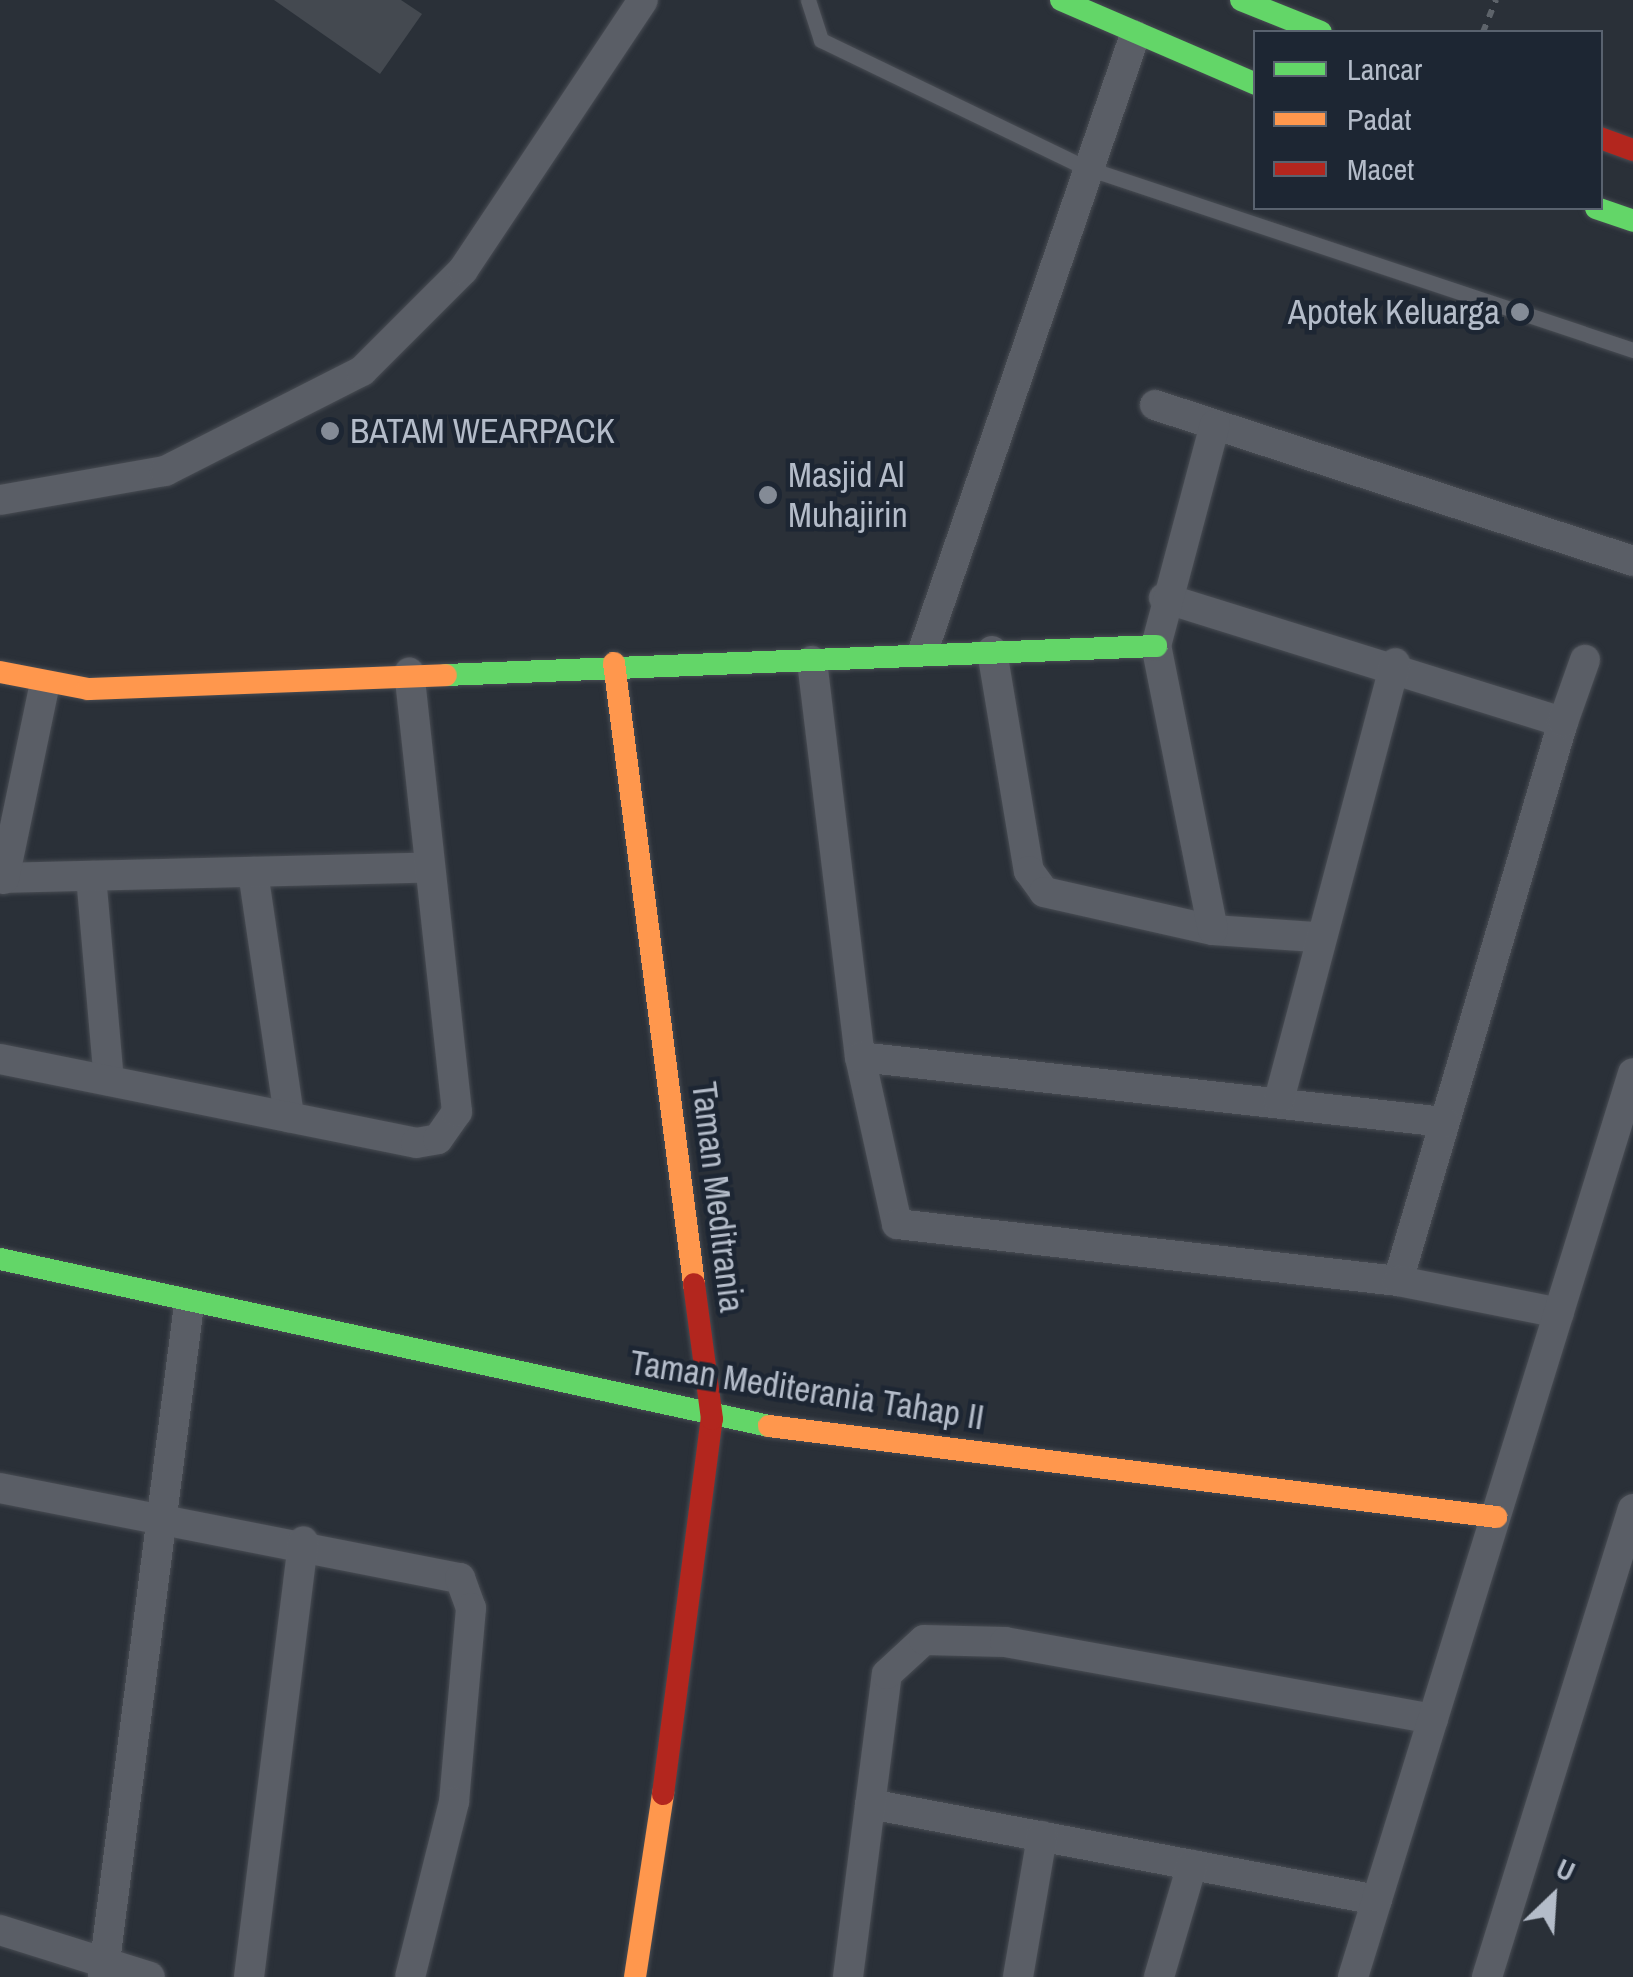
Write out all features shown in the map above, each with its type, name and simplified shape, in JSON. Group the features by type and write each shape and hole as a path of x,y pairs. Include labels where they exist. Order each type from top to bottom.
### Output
{"street":[{"path":"0,500 165,471 362,372 463,270 643,0"},
{"path":"1060,0 1253,83"},
{"path":"1241,0 1316,30"},
{"path":"922,651 1084,167 1135,35"},
{"path":"1603,139 1633,150"},
{"path":"1602,210 1633,221"},
{"path":"1155,406 1633,561"},
{"path":"1214,930 1156,646 1164,598 1215,425"},
{"path":"1164,598 1394,663 1563,722"},
{"path":"0,672 44,687 614,663 812,662 922,651 1156,646"},
{"path":"992,651 1038,886 1068,902 1214,930 1315,937"},
{"path":"1398,1281 1563,722 1585,660"},
{"path":"812,662 860,1057 890,1212 904,1227 1398,1281 1559,1313"},
{"name":"Taman Meditrania","path":"614,663 712,1419 701,1554 636,1977"},
{"path":"1279,1100 1315,937 1394,663"},
{"path":"0,1059 416,1143 438,1139 457,1112 424,868 409,673"},
{"path":"44,687 2,878 424,868"},
{"path":"253,872 289,1117"},
{"path":"91,876 109,1080"},
{"path":"860,1057 1279,1100 1444,1122"},
{"path":"1353,1977 1633,1073"},
{"name":"Taman Mediterania Tahap II","path":"0,1259 189,1305 712,1419 1496,1517"},
{"path":"106,1970 189,1305"},
{"path":"0,1489 160,1522 304,1541 433,1566 468,1591 454,1802 410,1977"},
{"path":"1487,1977 1633,1509"},
{"path":"250,1977 304,1541"},
{"path":"848,1977 886,1674 924,1640 1004,1642 1433,1719"},
{"path":"870,1804 1377,1900"},
{"path":"1018,1977 1042,1836"},
{"path":"1159,1977 1192,1865"},
{"path":"0,1930 106,1970 150,1977"}],"lane":[{"path":"808,0 821,40 1084,167 1633,350"}],"path":[{"path":"1484,30 1496,0"}],"building":[{"path":"274,0 401,0 422,14 380,74"}],"traffic: fast":[{"path":"1061,0 1253,83"},
{"path":"1241,0 1316,30"},
{"path":"1602,210 1633,221"},
{"path":"446,675 1156,646"},
{"path":"0,1259 769,1426"}],"traffic: slow":[{"path":"614,663 694,1284"},
{"path":"0,672 88,689 446,675"},
{"path":"769,1426 1496,1517"},
{"path":"635,1977 663,1794"}],"traffic: jam":[{"path":"1603,139 1633,150"},
{"path":"663,1794 712,1419 694,1284"}],"place":[{"name":"Apotek Keluarga","path":"1520,312"},
{"name":"BATAM WEARPACK","path":"330,431"},
{"name":"Masjid Al Muhajirin","path":"768,495"}]}
